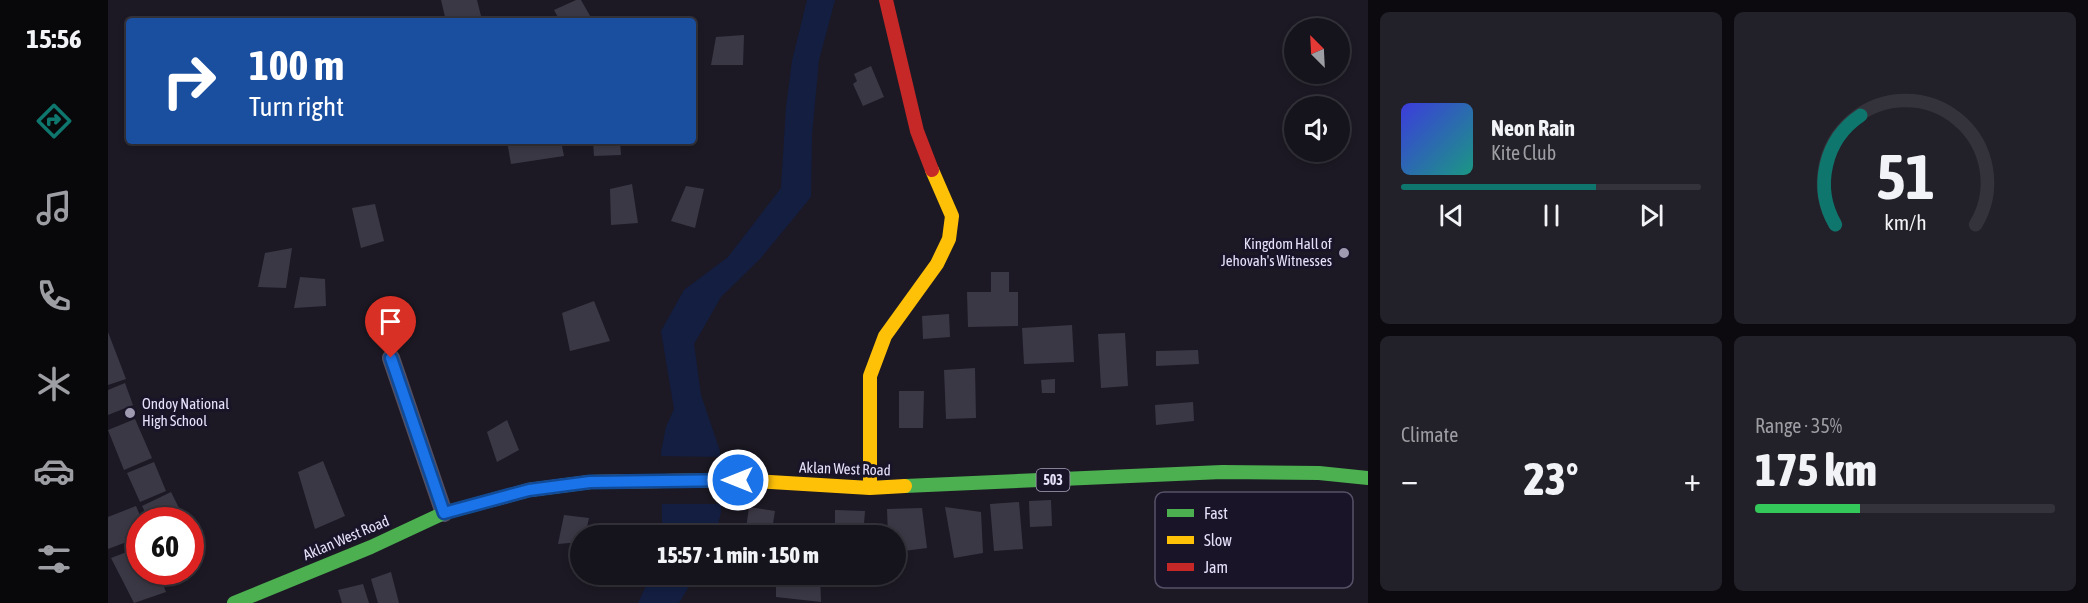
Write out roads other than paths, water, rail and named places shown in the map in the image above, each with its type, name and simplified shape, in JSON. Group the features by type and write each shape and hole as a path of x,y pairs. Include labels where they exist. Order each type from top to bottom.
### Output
{"main road":[{"path":"870,488 870,376 885,336 937,264 949,239 952,216 917,131 886,0"},
{"name":"Aklan West Road","path":"234,603 371,547 444,513 529,490 590,482 738,480 870,488 1222,472 1318,473 1368,478"}],"street":[{"path":"391,358 444,513"}],"water":[{"path":"807,0 835,0 819,60 812,135 811,197 760,259 721,297 694,344 701,395 720,451 721,513 718,525 661,525 661,452 666,427 674,409 661,331 684,290 728,257 781,188 786,107 792,61"},
{"path":"646,585 690,585 679,603 638,603"}],"place":[{"name":"Kingdom Hall of Jehovah's Witnesses","path":"1344,253"},
{"name":"Ondoy National High School","path":"130,413"}]}
